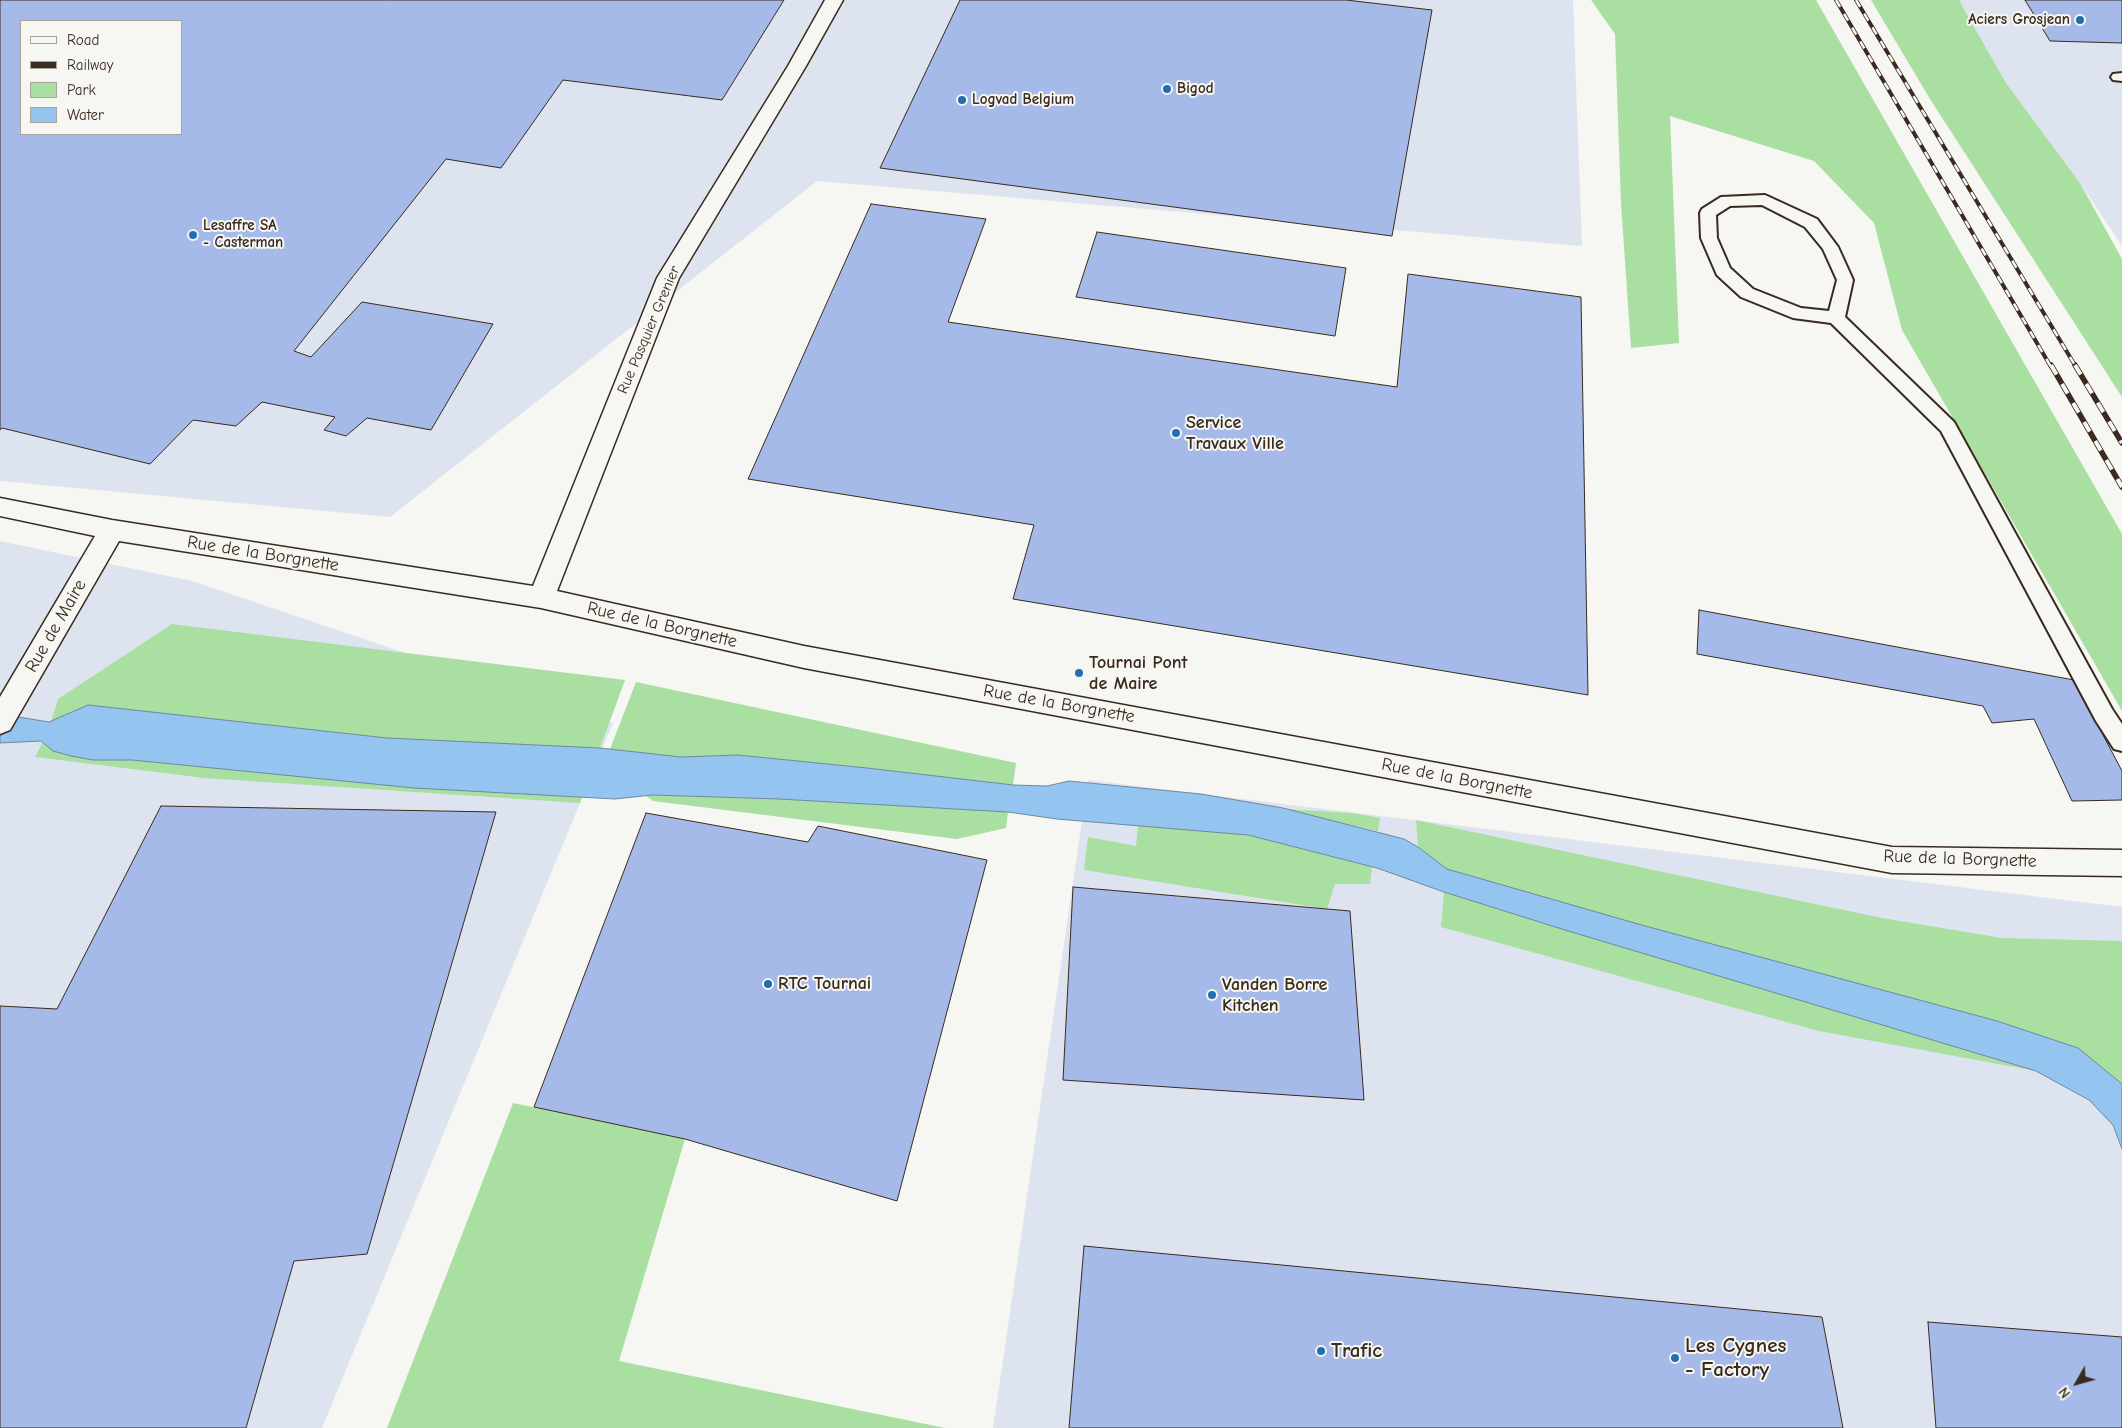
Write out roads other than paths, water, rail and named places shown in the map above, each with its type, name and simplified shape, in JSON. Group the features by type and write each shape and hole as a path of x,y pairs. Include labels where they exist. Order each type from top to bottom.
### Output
{"street":[{"name":"Rue Pasquier Grenier","path":"542,598 668,278 797,66 834,0"},
{"name":"Rue de la Borgnette","path":"0,507 112,530 542,598 804,657 1892,860 2122,863"},
{"name":"Rue de Maire","path":"0,722 112,530"}],"lane":[{"path":"1836,318 1846,280 1830,247 1811,223 1765,200 1727,201 1708,213 1708,238 1723,271 1747,293 1799,314 1836,318 1948,427 2020,556 2104,715 2122,742"}],"water":[{"path":"88,705 387,738 600,748 681,757 738,755 1013,785 1047,786 1069,781 1201,794 1283,808 1404,839 1447,869 1638,924 1997,1021 2078,1048 2122,1084 2122,1149 2113,1125 2089,1100 2036,1071 1565,930 1444,892 1377,868 1248,835 1057,819 1008,812 779,799 652,795 615,799 414,788 132,760 93,760 53,751 41,741 0,743 0,714 49,722"}],"railway":[{"path":"1836,0 2051,367"},
{"path":"1856,0 2076,367"},
{"path":"2051,365 2122,487"},
{"path":"2075,365 2122,443"}],"place":[{"name":"Aciers Grosjean","path":"2080,20"},
{"name":"Bigod","path":"1167,89"},
{"name":"Logvad Belgium","path":"962,100"},
{"name":"Lesaffre SA - Casterman","path":"193,235"},
{"name":"Service Travaux Ville","path":"1176,433"},
{"name":"Tournai Pont de Maire","path":"1079,673"},
{"name":"RTC Tournai","path":"768,984"},
{"name":"Vanden Borre Kitchen","path":"1212,995"},
{"name":"Trafic","path":"1321,1351"},
{"name":"Les Cygnes - Factory","path":"1675,1358"}]}
